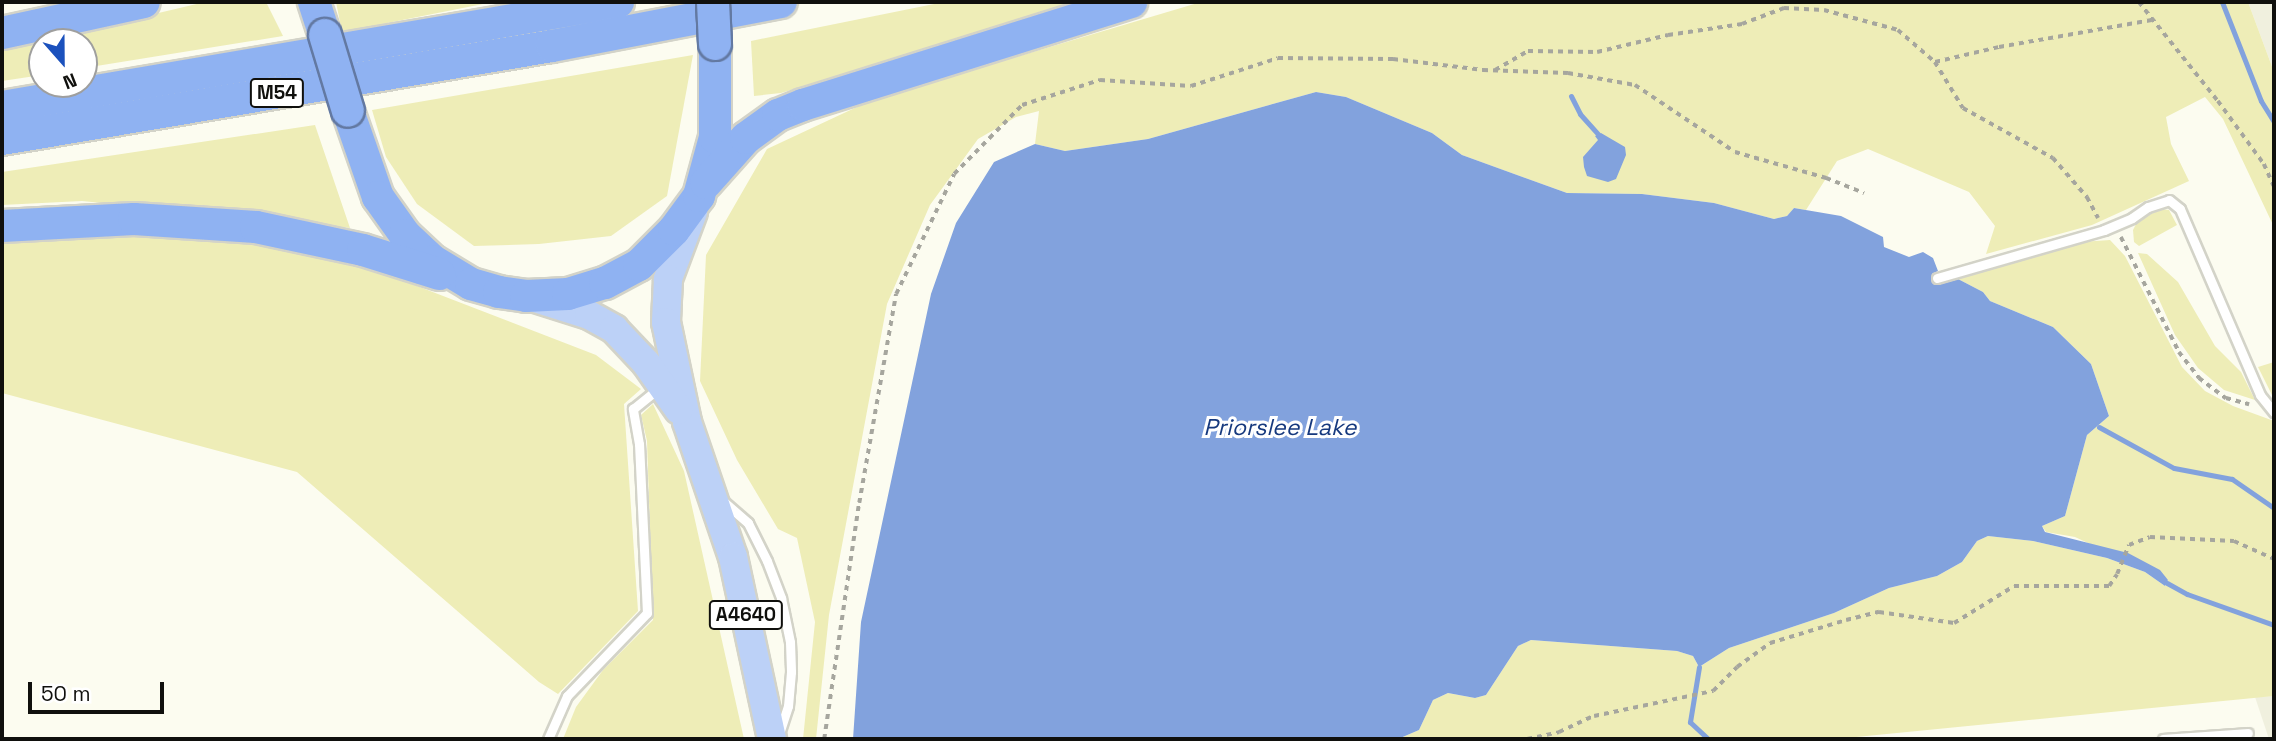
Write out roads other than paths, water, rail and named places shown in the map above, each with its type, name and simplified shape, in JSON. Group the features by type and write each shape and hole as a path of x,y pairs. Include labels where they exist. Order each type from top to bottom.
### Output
{"highway":[{"path":"2,33 144,2"},
{"path":"314,2 372,184 386,211 405,235 433,261 471,284"},
{"name":"M54","path":"2,107 618,2"},
{"path":"701,191 715,137 712,2"},
{"name":"M54","path":"2,139 552,46 781,2"},
{"path":"2,226 134,219 256,227 363,250 471,284 526,296 568,294 622,276 652,255 746,138 778,116 803,104 1132,2"}],"main road":[{"name":"A4640","path":"701,191 668,279 666,323 687,422 733,557 772,739"},
{"name":"A4640","path":"526,296 569,307 614,329 663,386 687,422"}],"lane":[{"path":"1937,278 2104,230 2148,207 2169,200 2180,209 2260,395 2272,410"},
{"path":"548,739 567,696 647,613 639,443 633,409 663,386"},
{"path":"713,492 748,523 767,561 780,598 790,642 791,672 788,706 778,739"},
{"path":"2163,739 2248,733"}],"water":[{"name":"Priorslee Lake","path":"1316,92 1346,97 1432,133 1462,155 1567,193 1642,194 1714,203 1774,219 1787,216 1794,208 1841,216 1883,237 1884,247 1909,257 1923,252 1933,258 1938,271 1932,274 1937,284 1958,279 1983,292 1990,301 2053,327 2091,364 2109,416 2087,435 2065,516 2042,526 2045,532 2128,553 2160,570 2168,580 2165,586 2145,572 2107,558 2033,541 1988,536 1977,541 1962,562 1937,576 1889,588 1834,613 1729,648 1699,667 1693,656 1677,651 1531,640 1518,646 1486,695 1475,698 1448,693 1433,700 1419,730 1398,739 853,739 861,622 931,294 956,223 994,162 1035,144 1065,151 1148,139"},
{"path":"1601,133 1625,147 1626,155 1616,179 1608,182 1587,176 1584,167 1583,157 1598,140 1595,136"}],"waterway":[{"path":"2222,2 2261,101 2274,122"},
{"path":"1571,96 1580,114 1598,134"},
{"path":"2099,427 2174,468 2232,479 2274,508"},
{"path":"2167,583 2187,594 2274,625"},
{"path":"1699,667 1690,722 1708,739"}]}
